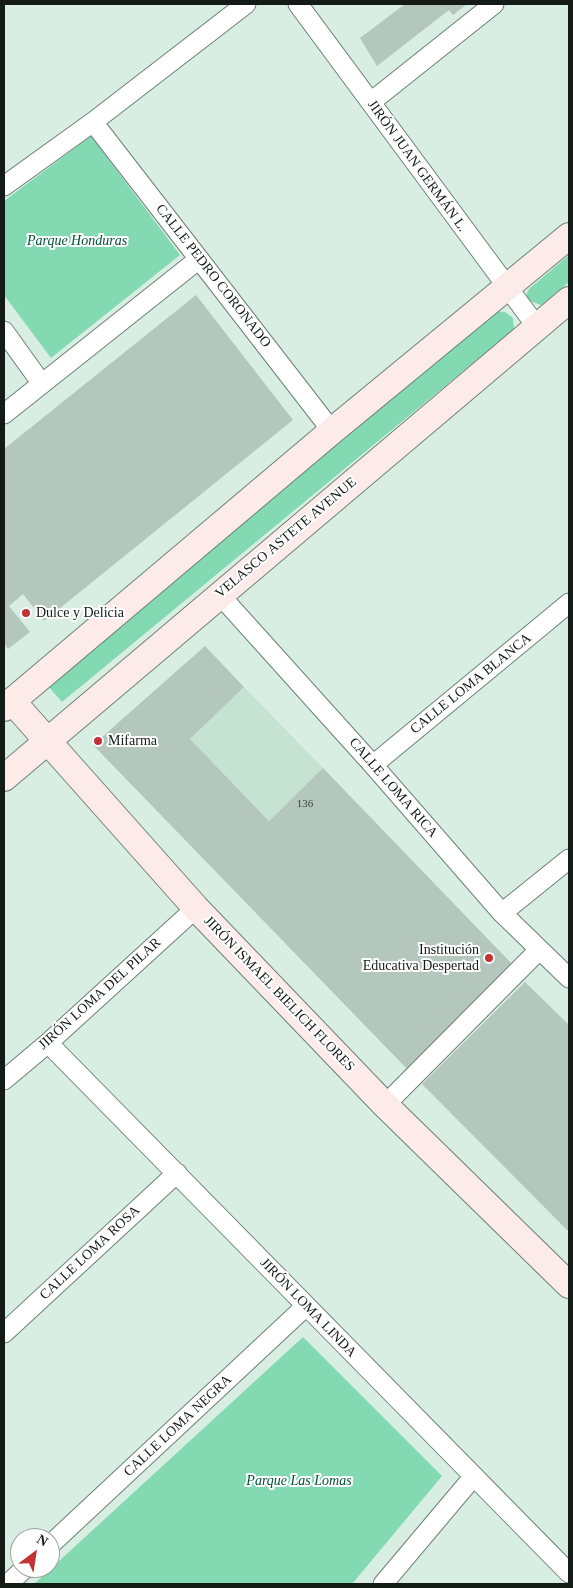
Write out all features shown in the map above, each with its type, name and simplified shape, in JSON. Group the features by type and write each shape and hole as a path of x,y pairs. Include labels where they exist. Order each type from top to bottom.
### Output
{"main road":[{"path":"6,699 569,236"},
{"name":"VELASCO ASTETE AVENUE","path":"4,778 219,594 569,300"},
{"name":"JIRÓN ISMAEL BIELICH FLORES","path":"6,699 196,908 385,1105 569,1285"}],"street":[{"path":"4,186 94,122 246,4"},
{"name":"JIRÓN JUAN GERMÁN L.","path":"298,4 537,327"},
{"path":"370,102 494,4"},
{"name":"CALLE PEDRO CORONADO","path":"94,122 332,431"},
{"path":"4,414 199,259"},
{"path":"4,331 42,384"},
{"name":"CALLE LOMA RICA","path":"219,594 373,765 502,913 569,978"},
{"name":"CALLE LOMA BLANCA","path":"373,765 569,603"},
{"path":"502,913 569,859"},
{"name":"JIRÓN LOMA DEL PILAR","path":"4,1080 48,1043 196,908"},
{"path":"385,1105 539,950"},
{"name":"JIRÓN LOMA LINDA","path":"48,1043 569,1573"},
{"name":"CALLE LOMA ROSA","path":"4,1333 177,1173"},
{"name":"CALLE LOMA NEGRA","path":"60,1536 306,1306"},
{"path":"383,1584 474,1476"}],"shaded area":[{"path":"244,687 323,768 269,821 190,739"}],"green space":[{"name":"Parque Honduras","path":"91,136 180,255 51,358 4,295 4,201"},
{"path":"569,255 569,282 541,305 530,301 526,295 529,289"},
{"path":"493,311 505,312 513,318 514,329 62,702 48,686"},
{"name":"Parque Las Lomas","path":"303,1337 442,1476 352,1584 34,1584 41,1578 60,1578 60,1560"}],"building":[{"path":"405,4 467,4 453,15 449,10 377,66 360,38"},
{"path":"196,295 293,420 44,621 23,594 9,606 30,632 8,649 4,643 4,449"},
{"path":"205,646 244,687 190,739 269,821 323,768 514,966 410,1072 93,745"},
{"path":"525,982 569,1025 569,1232 422,1084"}],"place":[{"name":"Dulce y Delicia","path":"26,613"},
{"name":"Mifarma","path":"98,741"},
{"name":"Institución Educativa Despertad","path":"489,958"}]}
